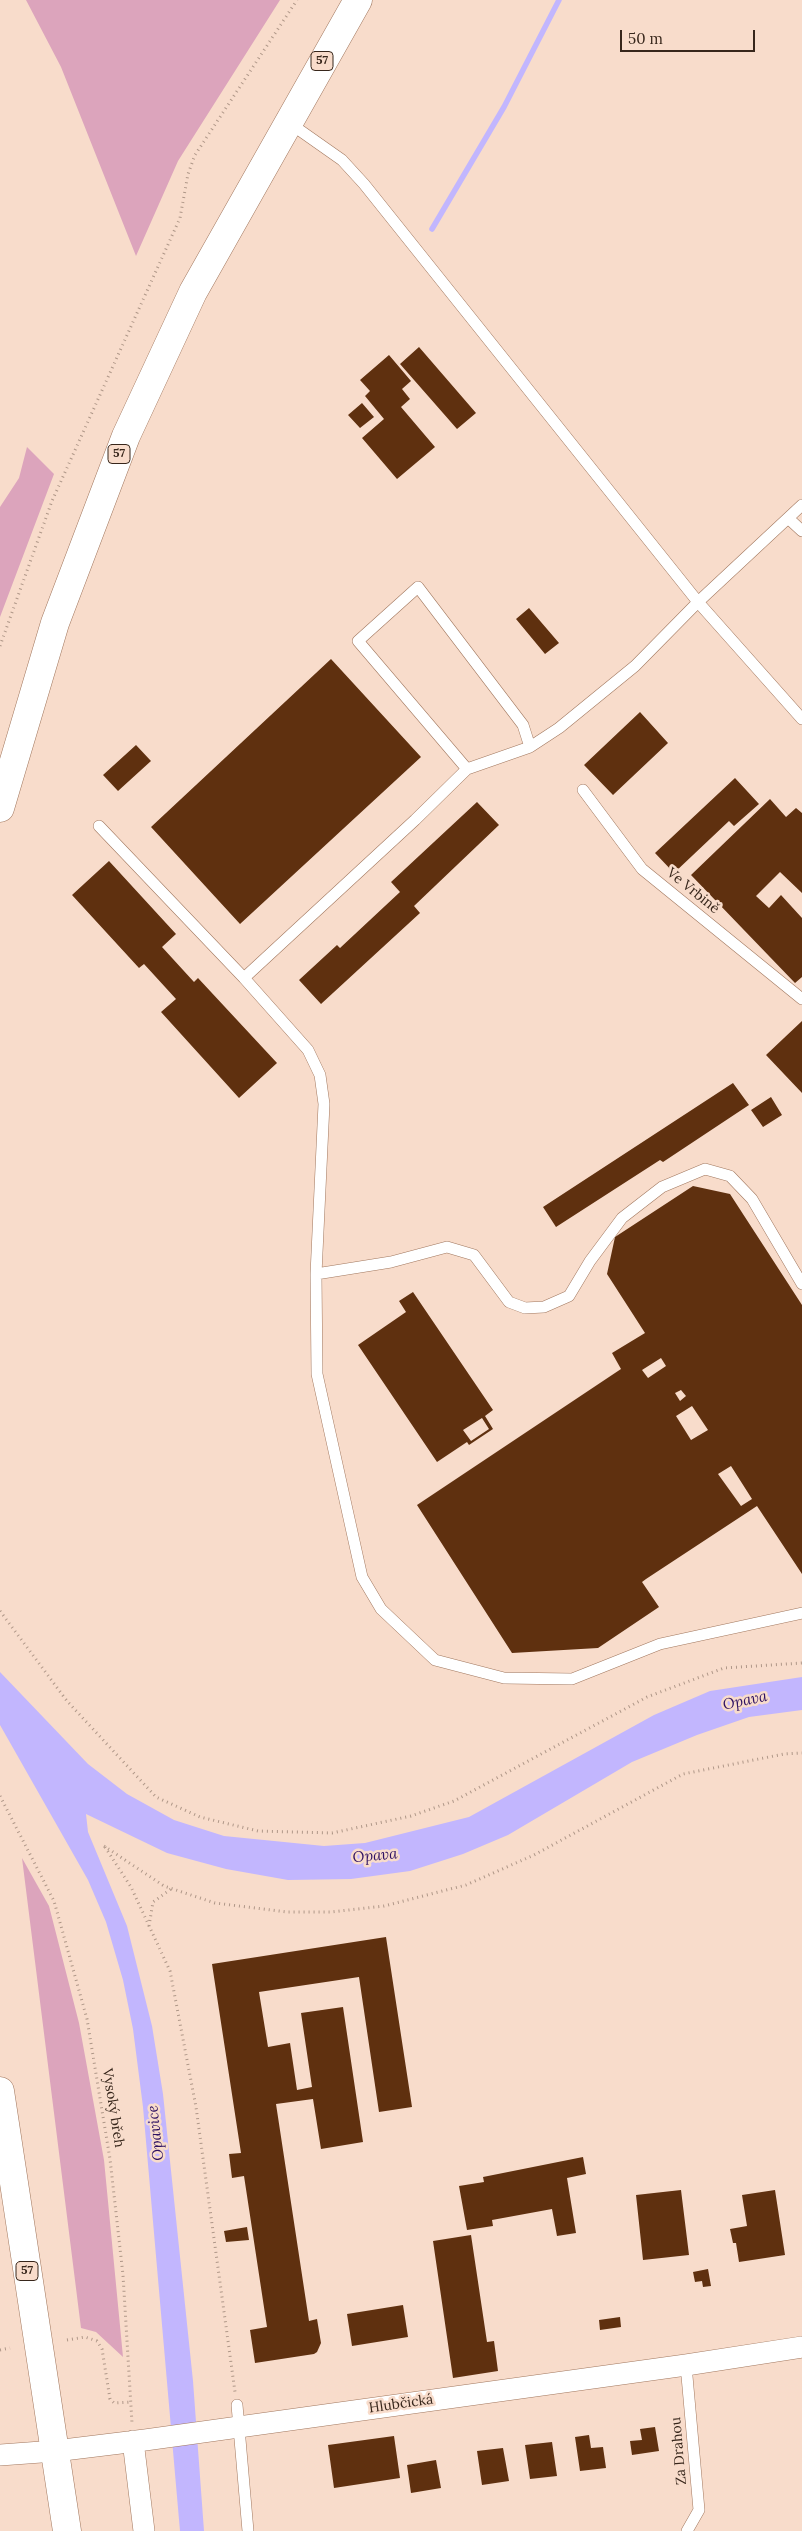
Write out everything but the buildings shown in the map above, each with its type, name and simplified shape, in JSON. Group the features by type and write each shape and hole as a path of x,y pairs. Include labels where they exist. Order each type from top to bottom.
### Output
{"main road":[{"name":"57","path":"0,808 55,622 126,436 193,292 358,0"},
{"name":"57","path":"0,2091 67,2531"}],"street":[{"name":"Hlubčická","path":"0,2455 55,2451 139,2440 686,2365 802,2347"},
{"path":"139,2440 144,2531"}],"lane":[{"path":"288,122 342,160 364,184 698,602 802,719"},
{"path":"244,978 415,820 467,769 530,747 567,723 635,666 698,602 802,505"},
{"path":"788,518 802,531"},
{"path":"467,769 358,641 418,587 523,725 530,747"},
{"name":"Ve Vrbině","path":"583,790 642,869 802,999"},
{"path":"100,826 244,978 308,1050 320,1075 324,1104 316,1274 318,1374 362,1577 381,1608 435,1660 504,1678 572,1679 660,1644 802,1613"},
{"path":"316,1274 391,1262 446,1247 474,1255 509,1302 526,1308 544,1307 569,1296 590,1261 622,1218 662,1187 705,1169 730,1176 752,1199 802,1284"},
{"name":"Za Drahou","path":"686,2365 699,2510 687,2531"},
{"path":"237,2405 231,2427 248,2531"}],"path":[{"path":"0,646 36,544 69,463 180,218 192,162 297,0"},
{"path":"0,1611 67,1701 156,1797 200,1817 258,1831 332,1833 411,1816 454,1801 647,1697 724,1668 802,1663"},
{"path":"237,2405 196,2107 170,1971 130,1887 104,1846 164,1886 215,1903 287,1912 331,1912 384,1906 475,1881 534,1855 683,1774 784,1754 802,1753"},
{"name":"Vysoký břeh","path":"0,1796 54,1901 87,2019 110,2159 123,2275 132,2402 139,2440"},
{"path":"149,1926 154,1902 171,1889"},
{"path":"67,2340 85,2337 97,2341 102,2348 110,2400 114,2403 132,2402"},
{"path":"0,2350 10,2348"}],"shaded area":[{"path":"26,0 280,0 178,161 136,256 61,67"},
{"path":"27,447 54,474 0,617 0,507 19,478"},
{"path":"22,1858 49,1906 79,2023 104,2160 123,2357 96,2332 81,2328"}],"water":[{"path":"0,1672 88,1764 127,1794 174,1820 224,1836 324,1846 365,1843 469,1817 654,1715 710,1691 802,1677 802,1710 749,1717 697,1735 632,1762 508,1835 463,1854 410,1871 351,1879 288,1880 226,1869 167,1853 86,1814 88,1832 127,1926 152,2026 163,2094 193,2381 204,2531 180,2531 143,2107 133,2029 123,1980 106,1922 88,1880 0,1725"}],"waterway":[{"path":"432,229 504,107 559,0"}],"water label":[{"name":"Opava","path":"745,1701"},
{"name":"Opava","path":"375,1856"},
{"name":"Opavice","path":"156,2133"}]}
